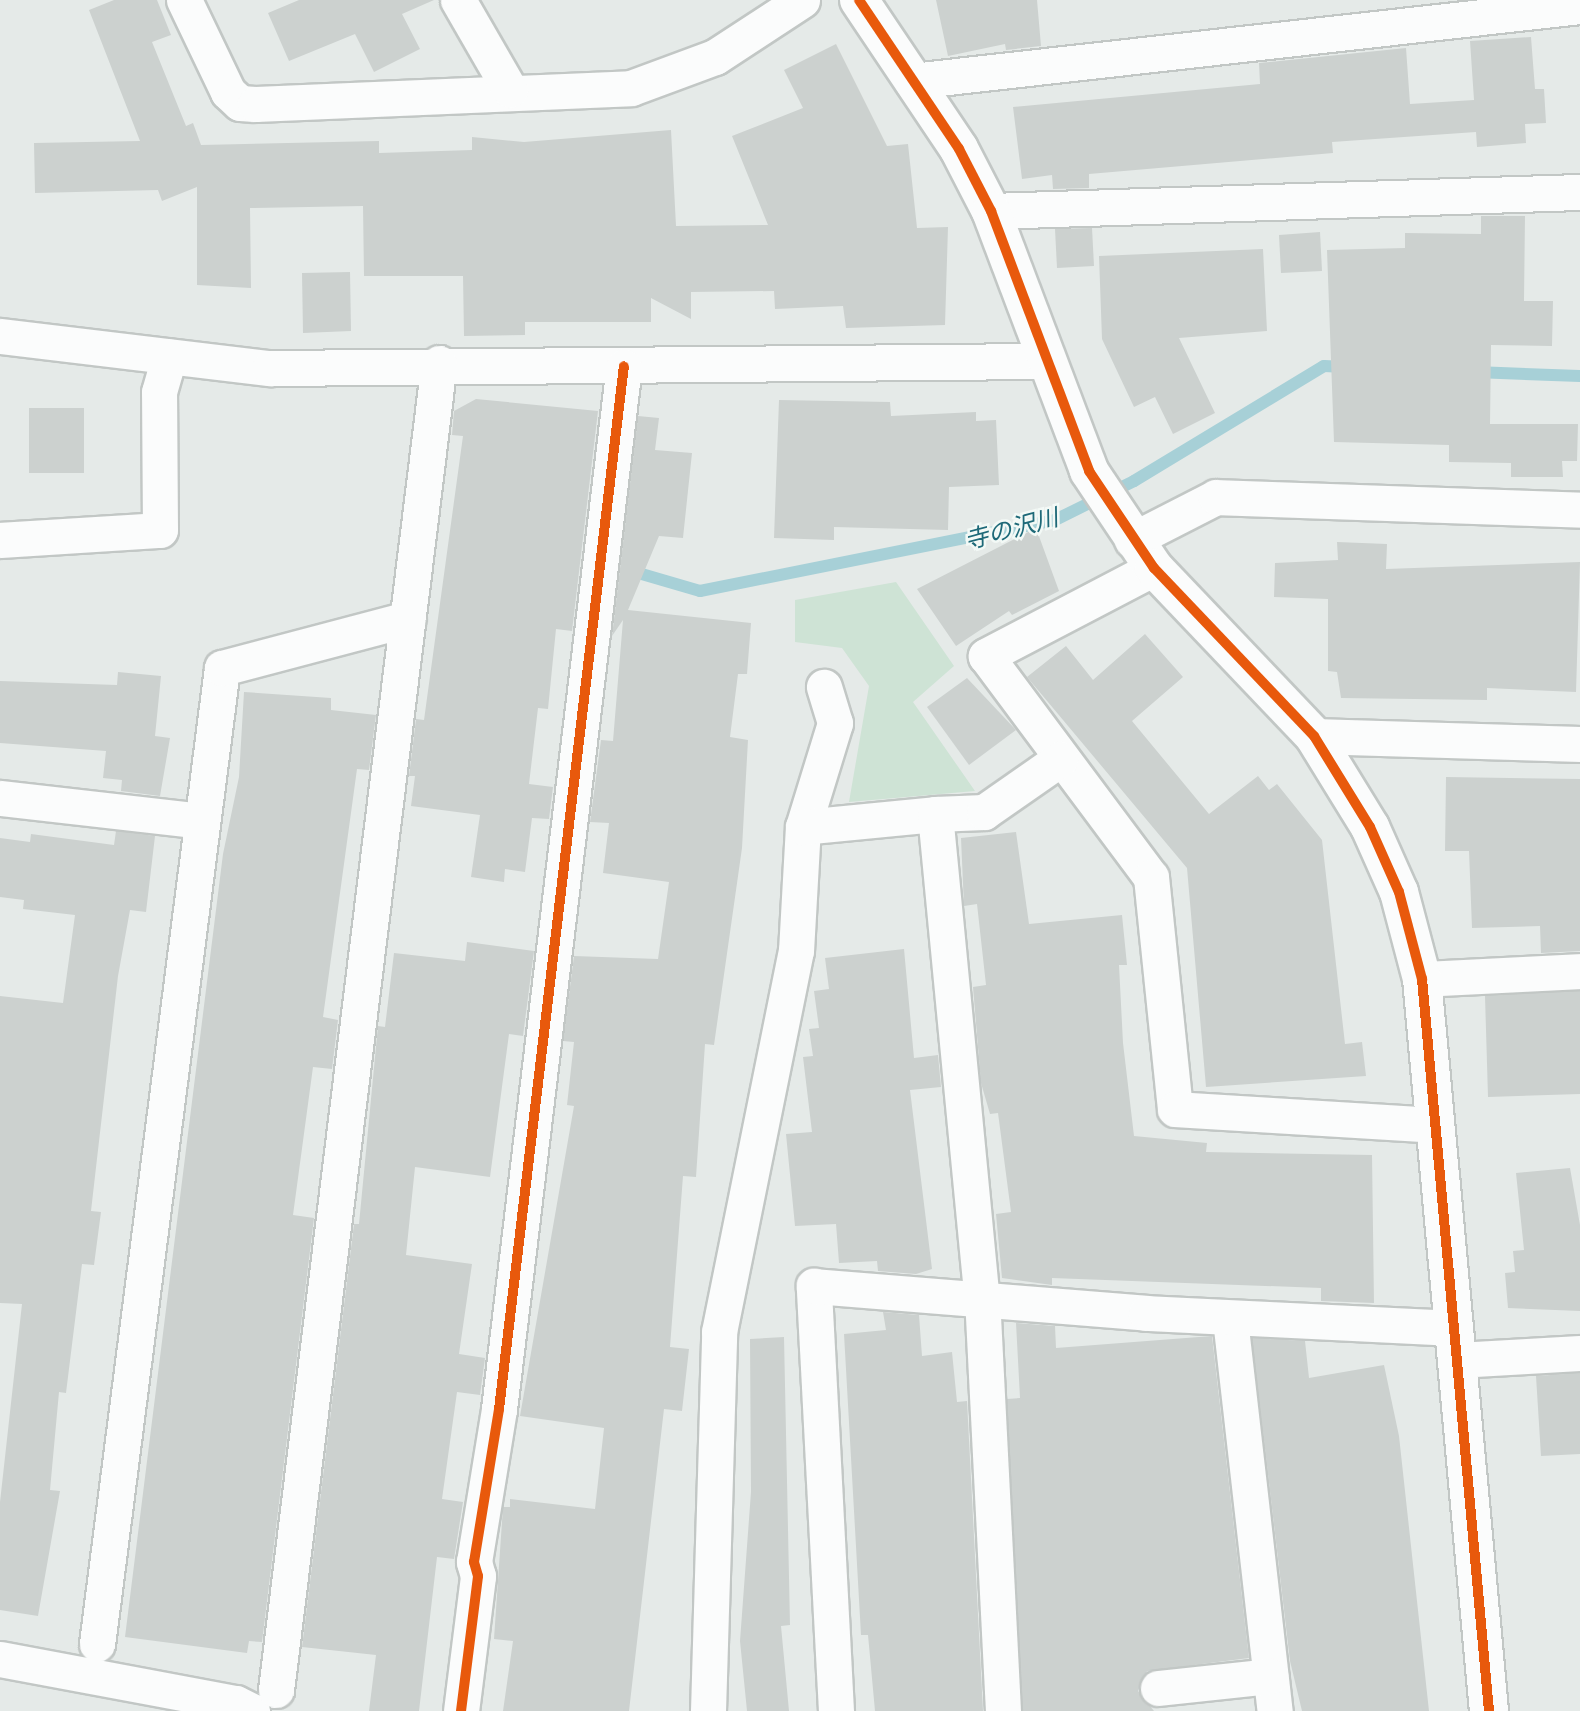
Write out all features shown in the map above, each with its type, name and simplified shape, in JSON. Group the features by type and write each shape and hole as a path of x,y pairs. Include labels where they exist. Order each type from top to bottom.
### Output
{"street":[{"path":"184,0 228,92 240,103 510,90 631,88 715,57 802,0"},
{"path":"458,0 510,90"},
{"path":"859,0 959,149 991,211 1090,471 1135,542 1314,736 1370,827 1394,881 1422,979 1489,1711"},
{"path":"912,81 1580,6"},
{"path":"991,211 1580,192"},
{"path":"0,337 270,368 439,363 624,366 1047,361"},
{"path":"0,540 160,530 159,392 169,356"},
{"path":"0,1659 264,1700 408,619 439,363"},
{"path":"461,1711 478,1576 474,1562 499,1409 624,366"},
{"path":"1434,1125 1175,1109 1151,877 1060,759 986,656 1135,542 1216,497 1580,510"},
{"path":"97,1644 222,668 408,619"},
{"path":"708,1711 719,1332 796,951 803,827 835,723 824,687"},
{"path":"1314,736 1580,744"},
{"path":"803,827 934,814 984,812 1060,759"},
{"path":"0,798 202,821"},
{"path":"934,814 982,1302 1003,1711"},
{"path":"1422,979 1580,971"},
{"path":"836,1711 814,1286 982,1302 1230,1319 1455,1344 1580,1353"},
{"path":"1230,1319 1275,1711"},
{"path":"1158,1688 1270,1675"}],"green space":[{"path":"896,582 954,666 913,702 975,791 849,802 869,686 842,648 795,642 795,600"}],"building":[{"path":"114,0 157,0 171,35 152,42 186,126 193,123 201,145 379,141 379,153 472,150 472,137 524,142 671,130 676,226 768,225 732,136 803,108 784,70 836,44 887,146 908,144 917,228 948,227 945,325 846,328 843,306 775,309 774,291 691,292 691,319 651,298 651,322 525,322 525,335 464,336 463,276 364,276 363,206 250,208 251,288 197,285 197,187 162,201 158,190 35,193 34,143 140,141 89,10"},
{"path":"299,0 434,0 402,14 420,49 374,72 355,34 289,61 268,13"},
{"path":"936,0 1037,0 1041,46 1006,50 1005,44 948,56"},
{"path":"1531,37 1535,89 1544,89 1546,123 1525,124 1526,143 1477,147 1476,132 1332,142 1333,153 1089,174 1089,188 1053,189 1052,175 1022,179 1013,107 1260,84 1259,63 1406,48 1410,104 1474,100 1470,41"},
{"path":"1481,216 1525,216 1524,301 1553,301 1552,346 1491,345 1490,424 1578,424 1577,461 1562,461 1563,477 1511,477 1511,463 1449,462 1449,445 1334,442 1327,250 1405,248 1405,233 1481,234"},
{"path":"1092,228 1094,266 1057,268 1055,229"},
{"path":"1320,232 1322,271 1281,273 1279,235"},
{"path":"1263,249 1267,331 1179,338 1215,413 1173,434 1155,397 1134,407 1102,339 1099,256"},
{"path":"350,272 351,331 303,333 302,273"},
{"path":"476,399 598,411 572,631 556,629 548,709 538,708 529,784 553,787 549,819 532,818 525,872 505,869 504,882 471,877 480,815 411,806 415,776 409,776 416,719 424,720 463,436 452,435 454,411"},
{"path":"779,400 890,402 891,416 976,412 976,421 996,420 999,485 949,487 948,530 834,527 834,540 774,538"},
{"path":"29,408 84,408 84,473 29,473"},
{"path":"638,416 659,418 655,450 692,453 683,538 659,536 628,610 751,623 747,674 738,674 730,737 748,740 742,848 714,1045 705,1044 696,1177 683,1176 670,1347 689,1349 682,1411 664,1409 629,1711 503,1711 513,1641 494,1639 503,1507 510,1507 510,1499 595,1509 604,1428 520,1416 574,1106 567,1105 574,1042 563,1041 574,956 658,959 669,882 603,873 609,823 590,822 601,740 613,741 623,620 612,636"},
{"path":"1036,528 1059,591 1012,615 1009,611 956,646 917,589"},
{"path":"1337,542 1387,544 1386,569 1580,562 1576,692 1487,688 1487,700 1341,698 1337,672 1328,671 1328,599 1274,597 1275,563 1338,560"},
{"path":"1145,634 1183,677 1132,721 1209,814 1258,776 1269,790 1277,784 1322,840 1345,1044 1362,1042 1366,1076 1206,1087 1187,868 1027,677 1066,646 1093,680"},
{"path":"118,672 161,676 155,736 170,738 160,796 121,791 122,780 103,778 106,751 0,743 0,681 117,685"},
{"path":"967,678 1016,730 969,765 927,707"},
{"path":"244,692 331,698 331,710 376,715 369,770 357,769 323,1017 338,1020 332,1069 313,1067 293,1215 314,1218 262,1642 249,1641 247,1653 125,1637 223,854 239,777"},
{"path":"1446,777 1580,779 1580,951 1541,953 1540,926 1472,928 1469,851 1445,851"},
{"path":"116,831 155,836 146,912 130,910 118,976 91,1211 101,1212 94,1265 82,1264 66,1393 59,1392 50,1490 60,1491 38,1616 0,1610 0,1502 22,1304 0,1303 0,996 63,1003 75,915 23,909 24,900 0,897 0,838 30,842 31,834 114,845"},
{"path":"1016,832 1029,924 1122,915 1127,965 1119,965 1123,1043 1134,1136 1207,1143 1206,1152 1372,1155 1374,1303 1321,1301 1321,1288 1052,1278 1052,1285 1002,1278 996,1214 1011,1212 998,1113 990,1114 981,1083 973,987 986,985 977,904 964,906 961,838"},
{"path":"467,942 534,951 523,1036 509,1034 490,1177 415,1167 406,1255 472,1264 459,1354 485,1358 480,1395 457,1392 442,1499 463,1502 454,1559 437,1557 419,1711 369,1711 376,1655 302,1647 354,1224 359,1224 378,1026 385,1027 394,953 465,961"},
{"path":"904,949 914,1058 938,1055 941,1087 910,1090 932,1269 916,1274 878,1271 877,1261 839,1263 836,1224 795,1226 786,1134 812,1132 803,1057 813,1056 809,1029 819,1028 814,991 829,989 825,958"},
{"path":"1580,991 1580,1094 1488,1097 1485,996"},
{"path":"1570,1168 1580,1225 1580,1311 1508,1308 1505,1273 1515,1272 1513,1251 1524,1250 1516,1173"},
{"path":"883,1312 919,1315 922,1356 952,1352 957,1402 967,1401 983,1711 875,1711 868,1635 861,1635 844,1334 886,1330"},
{"path":"1016,1323 1055,1326 1056,1348 1212,1336 1249,1658 1147,1671 1138,1691 1154,1711 1023,1711 1007,1399 1020,1398"},
{"path":"784,1337 790,1625 781,1626 789,1711 747,1711 740,1641 751,1492 750,1339"},
{"path":"1252,1338 1305,1341 1309,1378 1384,1365 1399,1436 1429,1711 1302,1711 1290,1661"},
{"path":"1580,1373 1580,1454 1541,1456 1536,1376"}],"waterway":[{"name":"寺の沢川","path":"628,570 700,591 1055,520 1134,481 1324,366 1345,367"},
{"name":"寺の沢川","path":"1475,372 1580,376"}],"cycle path":[{"path":"859,0 959,149 991,211 1089,471 1154,568 1314,736 1370,827 1399,892 1422,979 1489,1711"},
{"path":"461,1711 478,1576 474,1562 499,1409 624,366"}]}
